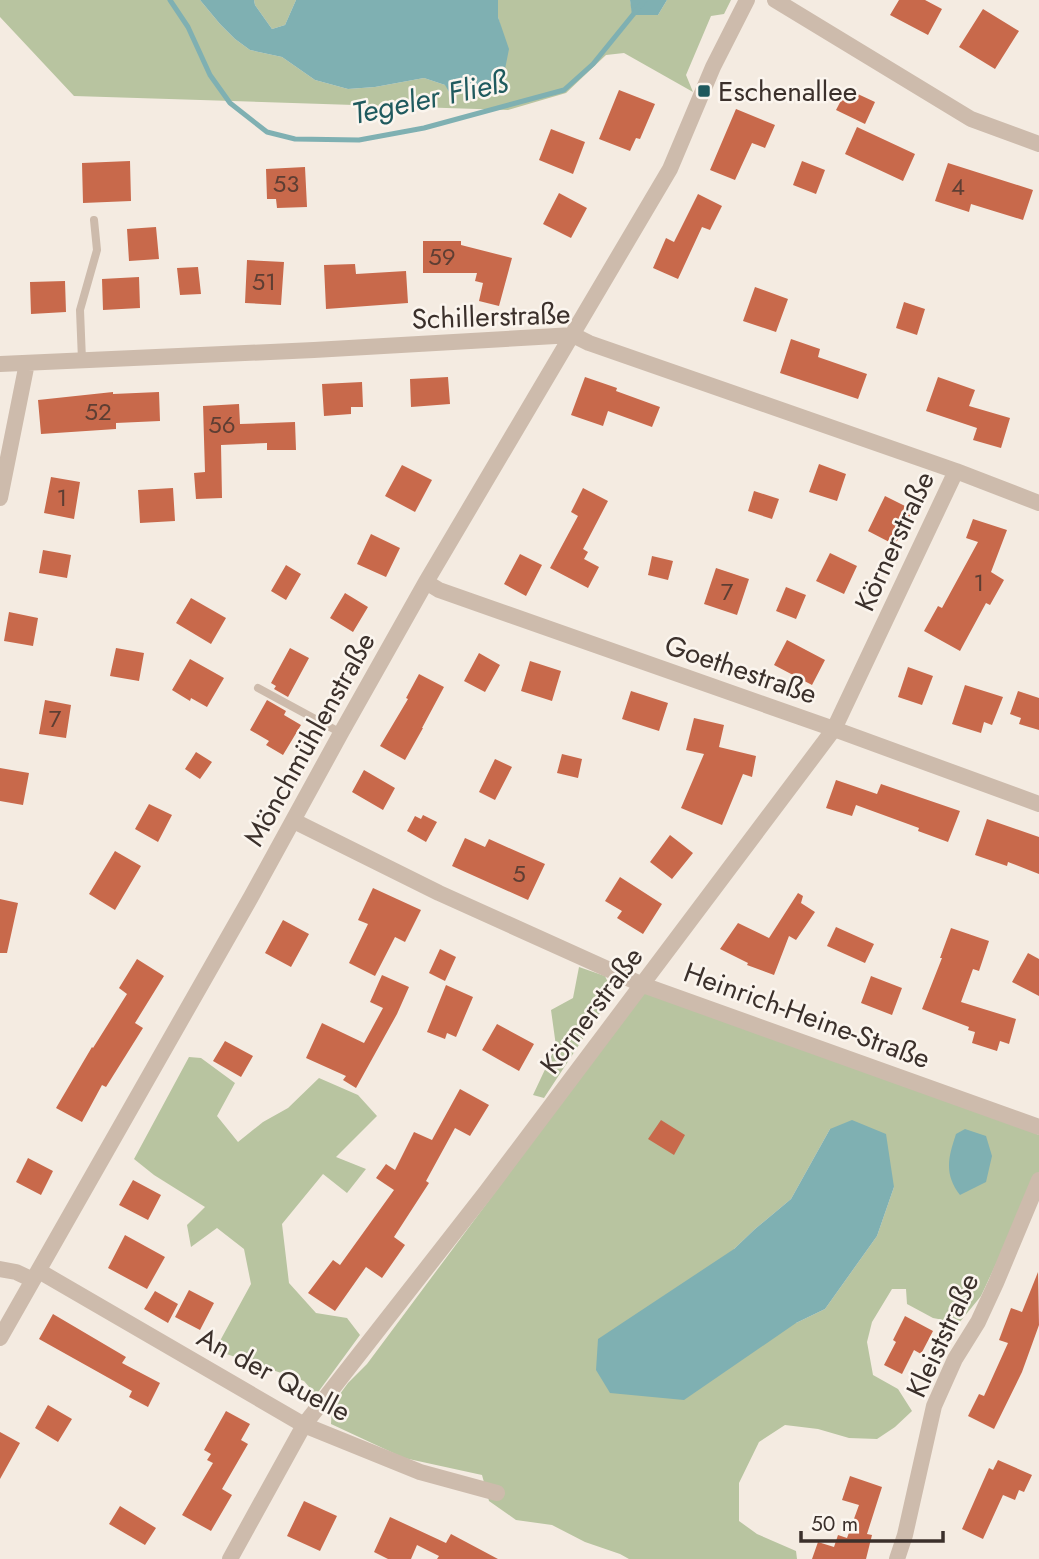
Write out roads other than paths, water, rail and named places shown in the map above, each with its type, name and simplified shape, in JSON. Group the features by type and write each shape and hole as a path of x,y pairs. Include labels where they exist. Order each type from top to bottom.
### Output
{"street":[{"name":"Mönchmühlenstraße","path":"0,1338 294,821 426,582 670,169 713,67 747,0"},
{"path":"775,0 971,119 1039,144"},
{"name":"Schillerstraße","path":"0,364 573,335 1039,503"},
{"path":"0,498 27,363"},
{"name":"Körnerstraße","path":"230,1559 304,1425 486,1192 834,729 956,471"},
{"name":"Goethestraße","path":"426,582 439,590 1039,804"},
{"name":"Heinrich-Heine-Straße","path":"294,821 439,893 643,985 1039,1127"},
{"name":"Kleiststraße","path":"897,1559 905,1535 934,1406 955,1359 983,1312 1039,1180"},
{"name":"An der Quelle","path":"0,1269 36,1276 304,1425 420,1472 497,1493"}],"lane":[{"path":"82,360 80,310 97,250 94,220"},
{"path":"258,688 341,733"}],"water":[{"path":"200,0 254,0 272,29 285,25 296,0 498,0 498,17 509,49 505,69 497,81 476,90 451,95 445,85 424,78 348,89 315,80 282,57 250,50 220,24"},
{"path":"630,0 667,0 658,15 632,15"},
{"path":"852,1120 886,1134 894,1187 877,1236 825,1309 796,1323 684,1400 610,1393 596,1370 598,1339 734,1249 791,1199 830,1129"},
{"path":"965,1129 986,1136 992,1156 986,1182 960,1195 952,1180 949,1166 956,1134"}],"waterway":[{"name":"Tegeler Fließ","path":"170,0 188,27 210,75 230,103 267,132 295,139 359,140 424,128 564,90 593,64 645,0"}],"place":[{"name":"Eschenallee","path":"704,91"}]}
